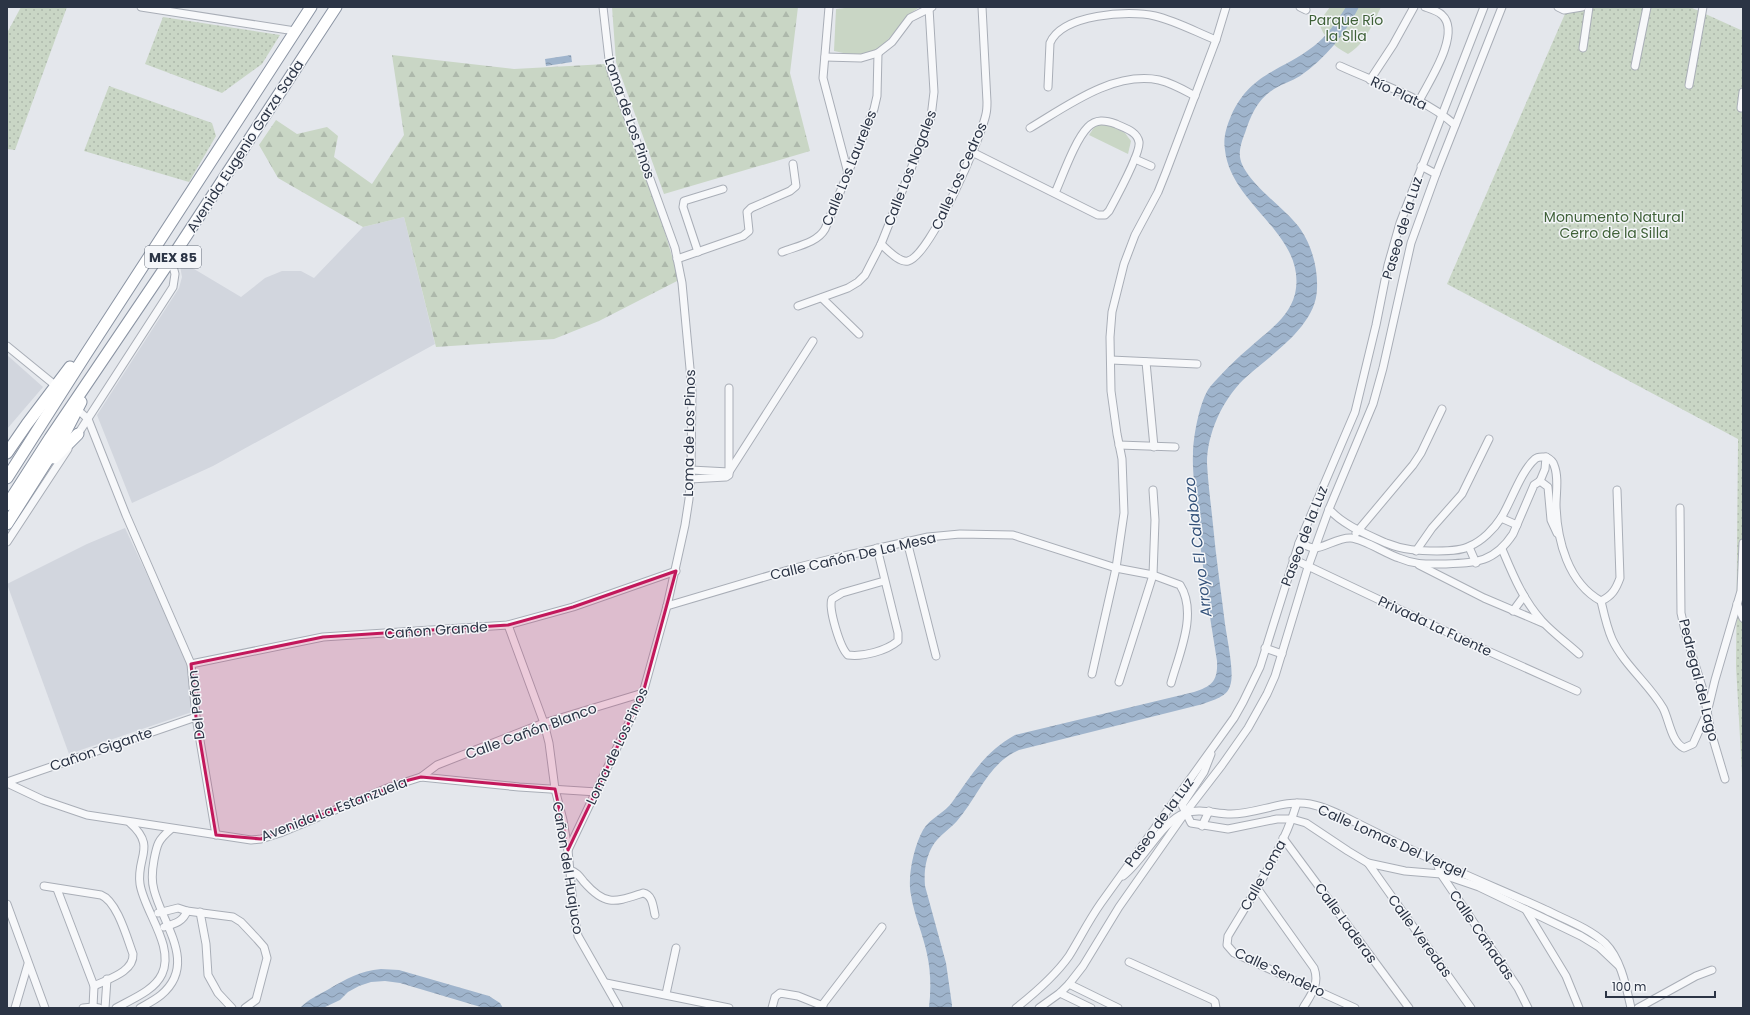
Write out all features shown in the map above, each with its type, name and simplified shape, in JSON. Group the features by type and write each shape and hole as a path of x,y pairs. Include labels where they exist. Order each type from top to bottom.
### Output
{"highway":[{"name":"Avenida Eugenio Garza Sada","path":"7,478 311,7"},
{"name":"Avenida Eugenio Garza Sada","path":"7,505 337,8"},
{"path":"7,453 27,424 77,359 86,354"},
{"path":"7,524 78,410 91,377"},
{"path":"38,474 78,434"}],"street":[{"path":"141,7 295,31"},
{"name":"Loma de Los Pinos","path":"568,850 643,693 676,571 689,499 691,470 690,369 682,283 677,259 610,68 602,7"},
{"path":"829,7 823,78 848,173"},
{"name":"Calle Los Cedros","path":"881,244 901,261 906,262 916,257 937,229 972,152 986,114 987,102 982,7"},
{"path":"1092,674 1116,568 1124,513 1122,459 1112,391 1110,337 1112,312 1124,264 1135,235 1158,192 1216,40 1226,7"},
{"path":"1370,80 1393,45 1414,7"},
{"path":"1419,101 1443,55 1448,38 1448,24 1443,16 1425,7"},
{"name":"Paseo de la Luz","path":"1016,1008 1040,989 1068,956 1086,924 1212,749 1243,702 1260,667 1292,559 1355,412 1376,325 1388,265 1400,223 1484,7"},
{"name":"Paseo de la Luz","path":"1039,1008 1060,993 1083,966 1119,907 1185,813 1248,728 1269,688 1282,654 1314,548 1343,473 1373,404 1396,312 1408,253 1436,174 1502,7"},
{"path":"1558,7 1564,10 1582,7"},
{"path":"1583,48 1589,7"},
{"path":"1635,66 1647,7"},
{"path":"1690,85 1702,7"},
{"path":"825,57 861,58 878,53 892,42 910,18 931,8"},
{"name":"Calle Los Nogales","path":"798,306 848,288 858,282 865,275 881,244 926,131 933,105 934,92 931,8"},
{"path":"1048,87 1050,51 1053,37 1065,27 1081,20 1134,13 1156,16 1216,40"},
{"name":"Calle Los Laureles","path":"782,252 813,240 822,234 874,109 877,96 878,53"},
{"name":"Río Plata","path":"1340,66 1419,101 1443,115 1455,125"},
{"path":"1030,128 1079,97 1104,87 1131,80 1148,78 1160,80 1175,85 1195,96"},
{"path":"1741,108 1743,92"},
{"path":"972,152 1098,215 1105,215 1112,206 1135,159 1139,148 1139,142 1132,132 1107,121 1094,122 1082,134 1055,193"},
{"path":"1135,159 1151,166"},
{"path":"677,259 743,236 749,232 747,212 751,208 790,191 796,186 793,164"},
{"path":"1421,166 1436,174"},
{"path":"698,252 683,207 684,201 723,188"},
{"path":"7,542 173,287 175,274 171,259"},
{"path":"822,298 859,334"},
{"path":"690,479 726,477 728,475 813,341"},
{"path":"7,346 56,386"},
{"path":"1111,360 1197,364"},
{"path":"1146,362 1154,447"},
{"path":"729,388 729,472"},
{"path":"1352,538 1413,465 1421,453 1442,409"},
{"path":"78,410 88,419"},
{"name":"Del Peñon","path":"88,419 126,515 192,664 196,717 216,835"},
{"path":"1416,551 1432,528 1462,494 1489,439"},
{"path":"1119,445 1175,447"},
{"path":"1329,508 1341,521 1392,545 1416,551 1442,551 1469,547 1486,536 1501,518 1530,465 1540,456 1546,457 1554,464 1556,472 1556,506 1559,536"},
{"path":"1417,564 1476,563 1493,556 1502,549 1513,534 1534,485 1540,481 1545,469 1546,457"},
{"path":"1332,467 1343,473"},
{"path":"691,470 729,472"},
{"path":"1540,481 1548,487 1551,520 1559,536 1565,555 1578,580 1592,597 1601,601"},
{"path":"1119,682 1153,575 1155,526 1153,490"},
{"path":"1601,601 1613,593 1617,588 1620,578 1617,490"},
{"name":"Pedregal del Lago","path":"1680,508 1682,613 1686,635 1703,690 1707,713 1725,779"},
{"path":"1501,518 1517,525"},
{"name":"Calle Cañón De La Mesa","path":"667,606 795,568 908,541 928,537 960,534 1013,535 1116,568 1153,575 1180,585 1184,595 1187,612 1187,624 1171,683"},
{"path":"1299,542 1314,548 1339,539 1352,538 1397,558 1417,564 1513,611 1543,623"},
{"path":"908,541 936,656"},
{"path":"1601,601 1612,640 1662,707 1680,746 1684,748 1694,744 1707,713 1737,604 1742,592 1743,544"},
{"path":"1469,547 1476,563"},
{"path":"877,548 898,633 898,641 888,648 858,655 848,655 842,648 831,608 832,598 842,593 884,581"},
{"path":"1502,549 1524,596 1543,623 1580,654"},
{"name":"Privada La Fuente","path":"1292,559 1481,648 1577,691"},
{"name":"Cañon Grande","path":"192,664 323,637 508,624 573,607 676,571"},
{"path":"1513,611 1524,596"},
{"path":"1737,604 1743,618"},
{"name":"Cañon del Huajuco","path":"508,624 544,723 549,743 555,790 563,820 568,850 574,916 578,936 619,1008"},
{"path":"1265,648 1282,654"},
{"name":"Calle Cañón Blanco","path":"421,777 437,765 544,723 643,693"},
{"name":"Cañon Gigante","path":"7,782 196,717"},
{"path":"1116,882 1139,861 1169,823 1177,816 1185,813 1182,805 1204,772 1212,749"},
{"name":"Avenida La Estanzuela","path":"7,782 43,800 94,817 251,840 262,839 397,784 421,777 519,787 597,792"},
{"name":"Calle Lomas Del Vergel","path":"1618,965 1592,942 1479,887 1441,874 1405,871 1368,863 1348,851 1314,826 1306,823 1292,819 1277,819 1237,828 1219,829 1191,823 1185,813 1200,810 1237,813 1297,803 1310,804 1326,808 1436,861 1584,928 1610,948 1615,955 1631,1008"},
{"name":"Calle Loma","path":"1227,945 1228,936 1257,888 1284,838 1297,803"},
{"path":"1202,826 1209,811"},
{"path":"1237,813 1237,828"},
{"path":"116,1008 141,995 153,986 163,973 165,964 165,955 158,930 142,892 140,880 144,840 138,830 130,823"},
{"path":"140,1008 161,995 172,981 176,972 178,956 176,947 154,891 152,870 158,841 170,829"},
{"name":"Calle Laderas","path":"1284,838 1409,1008"},
{"name":"Calle Cañadas","path":"1436,861 1441,874 1518,988 1528,1008"},
{"name":"Calle Veredas","path":"1368,863 1471,1008"},
{"path":"570,870 575,871 585,883 604,899 610,901 619,901 643,893 647,894 650,897 654,915"},
{"path":"44,886 101,895 106,897 113,905 133,954 134,960 128,968 94,986"},
{"path":"1257,888 1314,968 1316,979 1315,988 1303,1008"},
{"path":"57,889 94,986 96,1007 83,1008"},
{"path":"7,904 45,1008"},
{"path":"152,915 178,908 187,911 233,917 247,928 266,952 267,958 257,996 254,1002 245,1008"},
{"path":"1526,910 1566,976 1579,1008"},
{"path":"158,930 184,919 187,911"},
{"path":"200,912 206,944 208,975 218,993 232,1008"},
{"path":"772,1008 775,998 780,993 798,996 821,1007 882,927"},
{"name":"Calle Sendero","path":"1227,945 1234,953 1315,988 1356,1008"},
{"path":"666,994 676,948"},
{"path":"1129,962 1212,1000 1215,1002 1216,1008"},
{"path":"15,1008 28,964"},
{"path":"1638,1008 1696,976 1712,970"},
{"path":"106,1008 107,979"},
{"path":"606,983 729,1008"},
{"path":"1069,984 1118,1008"},
{"path":"1060,993 1091,1008"},
{"path":"1080,1003 1087,993"}],"highlighted area":[{"path":"676,571 643,693 568,850 555,789 421,777 409,780 261,839 216,835 196,717 191,664 323,637 508,625 573,607"}],"shaded area":[{"path":"404,217 435,344 213,466 132,503 97,415 179,288 182,277 179,260 241,297 265,278 282,271 301,271 314,278 363,227"},
{"path":"7,355 43,387 7,429"},
{"path":"125,528 187,660 192,712 69,754 7,584 87,544"}],"green space":[{"path":"21,7 67,7 15,150 7,149 7,33"},
{"path":"612,7 798,7 790,73 810,151 664,194 616,62"},
{"path":"854,7 921,7 909,14 885,42 872,52 856,55 834,51 836,9"},
{"name":"Parque Río la Slla","path":"1330,7 1381,7 1364,39 1348,54 1330,41 1323,33 1321,28 1319,22"},
{"name":"Monumento Natural Cerro de la Silla","path":"1568,7 1690,7 1743,31 1743,792 1736,666 1738,439 1447,284"},
{"path":"163,17 280,35 262,64 222,93 145,64"},
{"path":"392,55 514,69 606,64 664,229 679,280 599,321 554,339 436,347 404,217 363,227 278,178 259,145 276,120 297,134 327,127 338,136 334,157 372,184 404,135"},
{"path":"109,86 212,123 216,136 189,182 84,151"},
{"path":"1105,123 1125,133 1131,141 1128,154 1089,135 1095,126"}],"water":[{"path":"1346,7 1359,7 1341,36 1318,62 1297,78 1274,89 1263,98 1252,114 1240,148 1240,157 1249,176 1295,222 1305,236 1314,258 1317,289 1315,303 1299,329 1289,340 1235,388 1217,418 1210,441 1207,463 1208,479 1217,562 1232,673 1230,686 1223,695 1203,704 1019,750 999,763 984,781 957,821 934,843 926,862 925,886 946,963 952,1005 952,1008 929,1008 930,981 928,961 912,902 910,888 914,853 926,826 950,805 987,756 1015,735 1194,692 1209,685 1215,678 1217,661 1203,570 1194,476 1193,447 1196,428 1203,400 1210,387 1233,362 1276,325 1287,311 1295,294 1296,273 1290,254 1280,237 1240,188 1230,170 1225,150 1225,133 1231,116 1247,91 1267,75 1301,55 1319,42 1332,28"},
{"path":"571,55 572,62 546,66 545,59"},
{"path":"381,969 399,970 489,996 500,1003 503,1008 484,1008 400,983 385,981 371,982 359,986 348,992 340,1000 323,1008 300,1008 314,997 347,979 366,972"}],"water label":[{"name":"Arroyo El Calabozo","path":"1198,547"}]}
